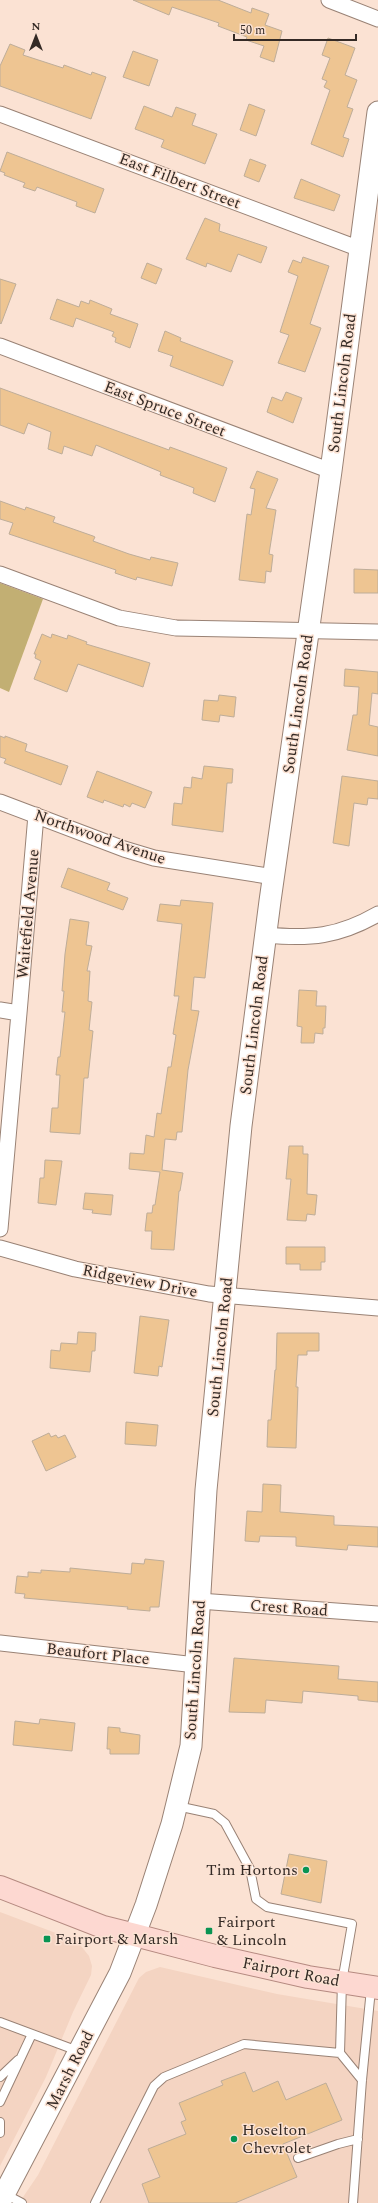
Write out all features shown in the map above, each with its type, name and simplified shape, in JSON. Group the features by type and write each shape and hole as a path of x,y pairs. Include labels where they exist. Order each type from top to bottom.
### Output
{"main road":[{"name":"Fairport Road","path":"0,1888 103,1927 216,1956 342,1982 375,1987"}],"street":[{"path":"329,0 378,19"},
{"name":"South Lincoln Road","path":"135,1935 177,1806 190,1746 207,1474 241,1126 360,249 373,184 378,112"},
{"name":"East Filbert Street","path":"0,114 360,249"},
{"name":"East Spruce Street","path":"0,346 331,471"},
{"path":"0,574 119,618 148,624 176,628 378,632"},
{"name":"Northwood Avenue","path":"0,802 124,849 154,858 274,877"},
{"name":"Waitefield Avenue","path":"0,1229 36,815"},
{"path":"266,935 294,938 330,935 364,922 378,914"},
{"path":"0,1010 19,1013"},
{"name":"Ridgeview Drive","path":"0,1248 75,1269 225,1296 378,1308"},
{"name":"Crest Road","path":"199,1601 378,1614"},
{"name":"Beaufort Place","path":"0,1643 196,1665"},
{"name":"Marsh Road","path":"9,2200 79,2052 120,1973 135,1935"}],"lane":[{"path":"177,1806 214,1814 225,1823 250,1869 256,1898 267,1907 352,1924 342,1982 340,2053 362,2080"},
{"path":"353,2203 362,2080 375,1987"},
{"path":"0,2022 79,2052"},
{"path":"0,2102 32,2034"},
{"path":"95,2203 154,2086 164,2077 231,2048 244,2044 340,2053"},
{"path":"0,2078 22,2057"},
{"path":"0,2122 0,2133"},
{"path":"298,2158 358,2139"}],"shaded area":[{"path":"0,583 43,599 9,692 0,688"},
{"path":"0,1912 77,1941 89,1956 92,1966 91,1975 73,2012 46,2077 0,2166"},
{"path":"160,1967 277,1994 378,2011 378,2203 19,2203 38,2175 139,1978 146,1972"}],"building":[{"path":"133,0 218,0 251,13 252,8 269,14 265,25 282,31 274,62 260,57 264,46 246,40 247,37 218,26 219,23 172,7 169,15"},
{"path":"328,38 355,48 345,75 357,80 347,107 353,109 343,137 349,139 343,157 311,144 330,90 324,87 327,81 322,79 330,58 322,55"},
{"path":"10,44 25,50 23,55 63,68 64,65 91,75 92,72 106,77 91,119 0,86 0,66"},
{"path":"133,51 158,60 149,86 123,77"},
{"path":"249,104 265,110 256,136 240,130"},
{"path":"144,106 172,117 176,107 196,114 192,125 217,134 205,164 161,147 164,140 135,129"},
{"path":"7,152 104,189 95,213 76,206 77,202 37,187 35,191 23,187 25,183 4,175 5,173 0,171"},
{"path":"250,159 266,165 259,182 244,176"},
{"path":"301,179 340,195 334,211 294,198"},
{"path":"205,218 220,224 219,231 267,247 261,263 238,254 231,272 207,263 206,267 186,259"},
{"path":"303,257 329,266 310,324 321,328 305,372 278,363 289,335 280,332 298,276 288,272 293,260 301,263"},
{"path":"147,263 162,269 156,284 141,278"},
{"path":"0,279 16,284 1,324 0,323"},
{"path":"57,299 79,307 81,301 89,304 90,300 112,309 110,314 138,324 130,348 115,342 116,338 112,336 114,332 76,318 73,327 50,319"},
{"path":"165,331 181,338 180,341 233,361 223,386 170,366 173,356 158,351"},
{"path":"0,388 169,450 170,447 227,468 215,502 193,493 194,488 160,475 161,472 96,445 92,456 64,446 62,454 48,449 51,432 28,423 24,434 0,425"},
{"path":"286,392 302,398 293,423 267,412 272,397 282,401"},
{"path":"257,471 278,479 266,508 276,510 269,554 273,555 271,572 266,571 265,583 239,580 247,514 251,515 255,489 250,488"},
{"path":"0,501 25,510 26,507 55,517 53,522 93,536 95,537 93,541 129,554 150,560 151,557 178,563 172,586 137,577 136,580 115,573 116,570 9,534 13,523 0,519"},
{"path":"354,569 378,570 378,593 354,593"},
{"path":"42,634 51,638 52,634 67,639 68,635 87,642 86,644 150,663 143,687 78,664 67,692 34,679 41,661 35,658 36,654 34,654"},
{"path":"345,669 378,672 378,694 372,693 369,725 378,727 378,756 347,750 353,715 357,715 359,687 344,686"},
{"path":"219,695 236,697 234,717 220,715 219,722 202,720 204,700 218,701"},
{"path":"0,736 5,738 5,736 27,744 25,751 68,766 61,785 4,763 6,759 0,757"},
{"path":"204,766 233,769 232,783 227,783 223,832 172,825 174,803 182,804 184,787 191,788 192,777 202,779"},
{"path":"97,771 152,792 145,808 132,803 130,807 124,804 123,807 104,800 103,803 87,797"},
{"path":"342,776 378,781 378,799 368,798 367,805 354,803 349,846 333,843"},
{"path":"68,868 110,883 107,890 128,898 123,910 61,887"},
{"path":"181,900 213,903 205,978 194,977 191,1010 199,1011 188,1070 182,1132 177,1132 176,1140 165,1139 162,1170 183,1173 179,1191 174,1250 151,1249 152,1231 145,1231 147,1213 152,1213 153,1205 155,1205 160,1172 129,1169 130,1153 144,1154 146,1135 154,1137 157,1113 161,1114 168,1067 171,1067 176,1035 173,1034 179,996 174,996 182,924 157,921 160,904 180,906"},
{"path":"70,919 89,922 86,945 92,946 87,971 90,971 88,1001 92,1002 89,1030 93,1031 88,1078 84,1078 80,1134 50,1132 52,1108 58,1108 60,1075 56,1075 58,1057 60,1057 65,1012 62,1012 64,991 62,991"},
{"path":"299,990 317,991 316,1006 326,1006 325,1028 323,1028 323,1034 315,1033 314,1043 301,1043 302,1027 297,1026"},
{"path":"289,1146 303,1146 303,1154 308,1154 307,1194 317,1195 315,1215 307,1214 306,1221 287,1220 291,1179 286,1179"},
{"path":"45,1160 62,1161 56,1205 38,1203 40,1178 44,1178"},
{"path":"85,1193 113,1195 111,1215 92,1213 93,1210 83,1209"},
{"path":"286,1247 325,1247 325,1262 321,1262 321,1270 300,1270 300,1264 286,1264"},
{"path":"140,1316 169,1320 162,1367 159,1366 158,1376 134,1373"},
{"path":"78,1332 96,1333 95,1351 92,1351 90,1372 50,1368 51,1350 60,1351 61,1343 77,1344"},
{"path":"277,1333 319,1333 319,1351 307,1351 307,1355 298,1355 296,1387 298,1387 296,1448 267,1447 268,1420 271,1420 276,1370"},
{"path":"126,1422 158,1425 156,1446 125,1444"},
{"path":"49,1433 51,1437 56,1435 58,1438 65,1435 76,1457 46,1471 32,1441"},
{"path":"263,1484 281,1485 280,1512 334,1516 334,1525 378,1527 378,1547 348,1545 347,1550 296,1546 296,1537 260,1536 259,1542 245,1541 247,1511 262,1512"},
{"path":"145,1559 164,1561 159,1607 150,1607 150,1611 127,1609 128,1607 24,1598 25,1594 15,1593 17,1576 28,1577 28,1572 41,1573 41,1570 70,1572 70,1568 131,1574 132,1563 144,1564"},
{"path":"234,1658 339,1666 338,1679 378,1682 378,1702 358,1700 358,1696 303,1691 302,1703 266,1700 265,1713 229,1712"},
{"path":"40,1719 75,1723 72,1751 13,1745 15,1721 39,1724"},
{"path":"108,1727 120,1728 120,1732 140,1735 139,1754 110,1754 110,1749 107,1749"},
{"name":"Tim Hortons","path":"289,1854 327,1861 321,1903 281,1894"},
{"name":"Hoselton Chevrolet","path":"245,2072 253,2092 278,2081 286,2100 326,2083 342,2120 283,2144 297,2177 235,2203 149,2203 142,2184 160,2177 148,2149 186,2134 181,2122 186,2120 179,2103 223,2085 221,2081"}],"place":[{"name":"Tim Hortons","path":"306,1870"},
{"name":"Fairport & Lincoln","path":"209,1931"},
{"name":"Fairport & Marsh","path":"47,1939"},
{"name":"Hoselton Chevrolet","path":"234,2139"}]}
